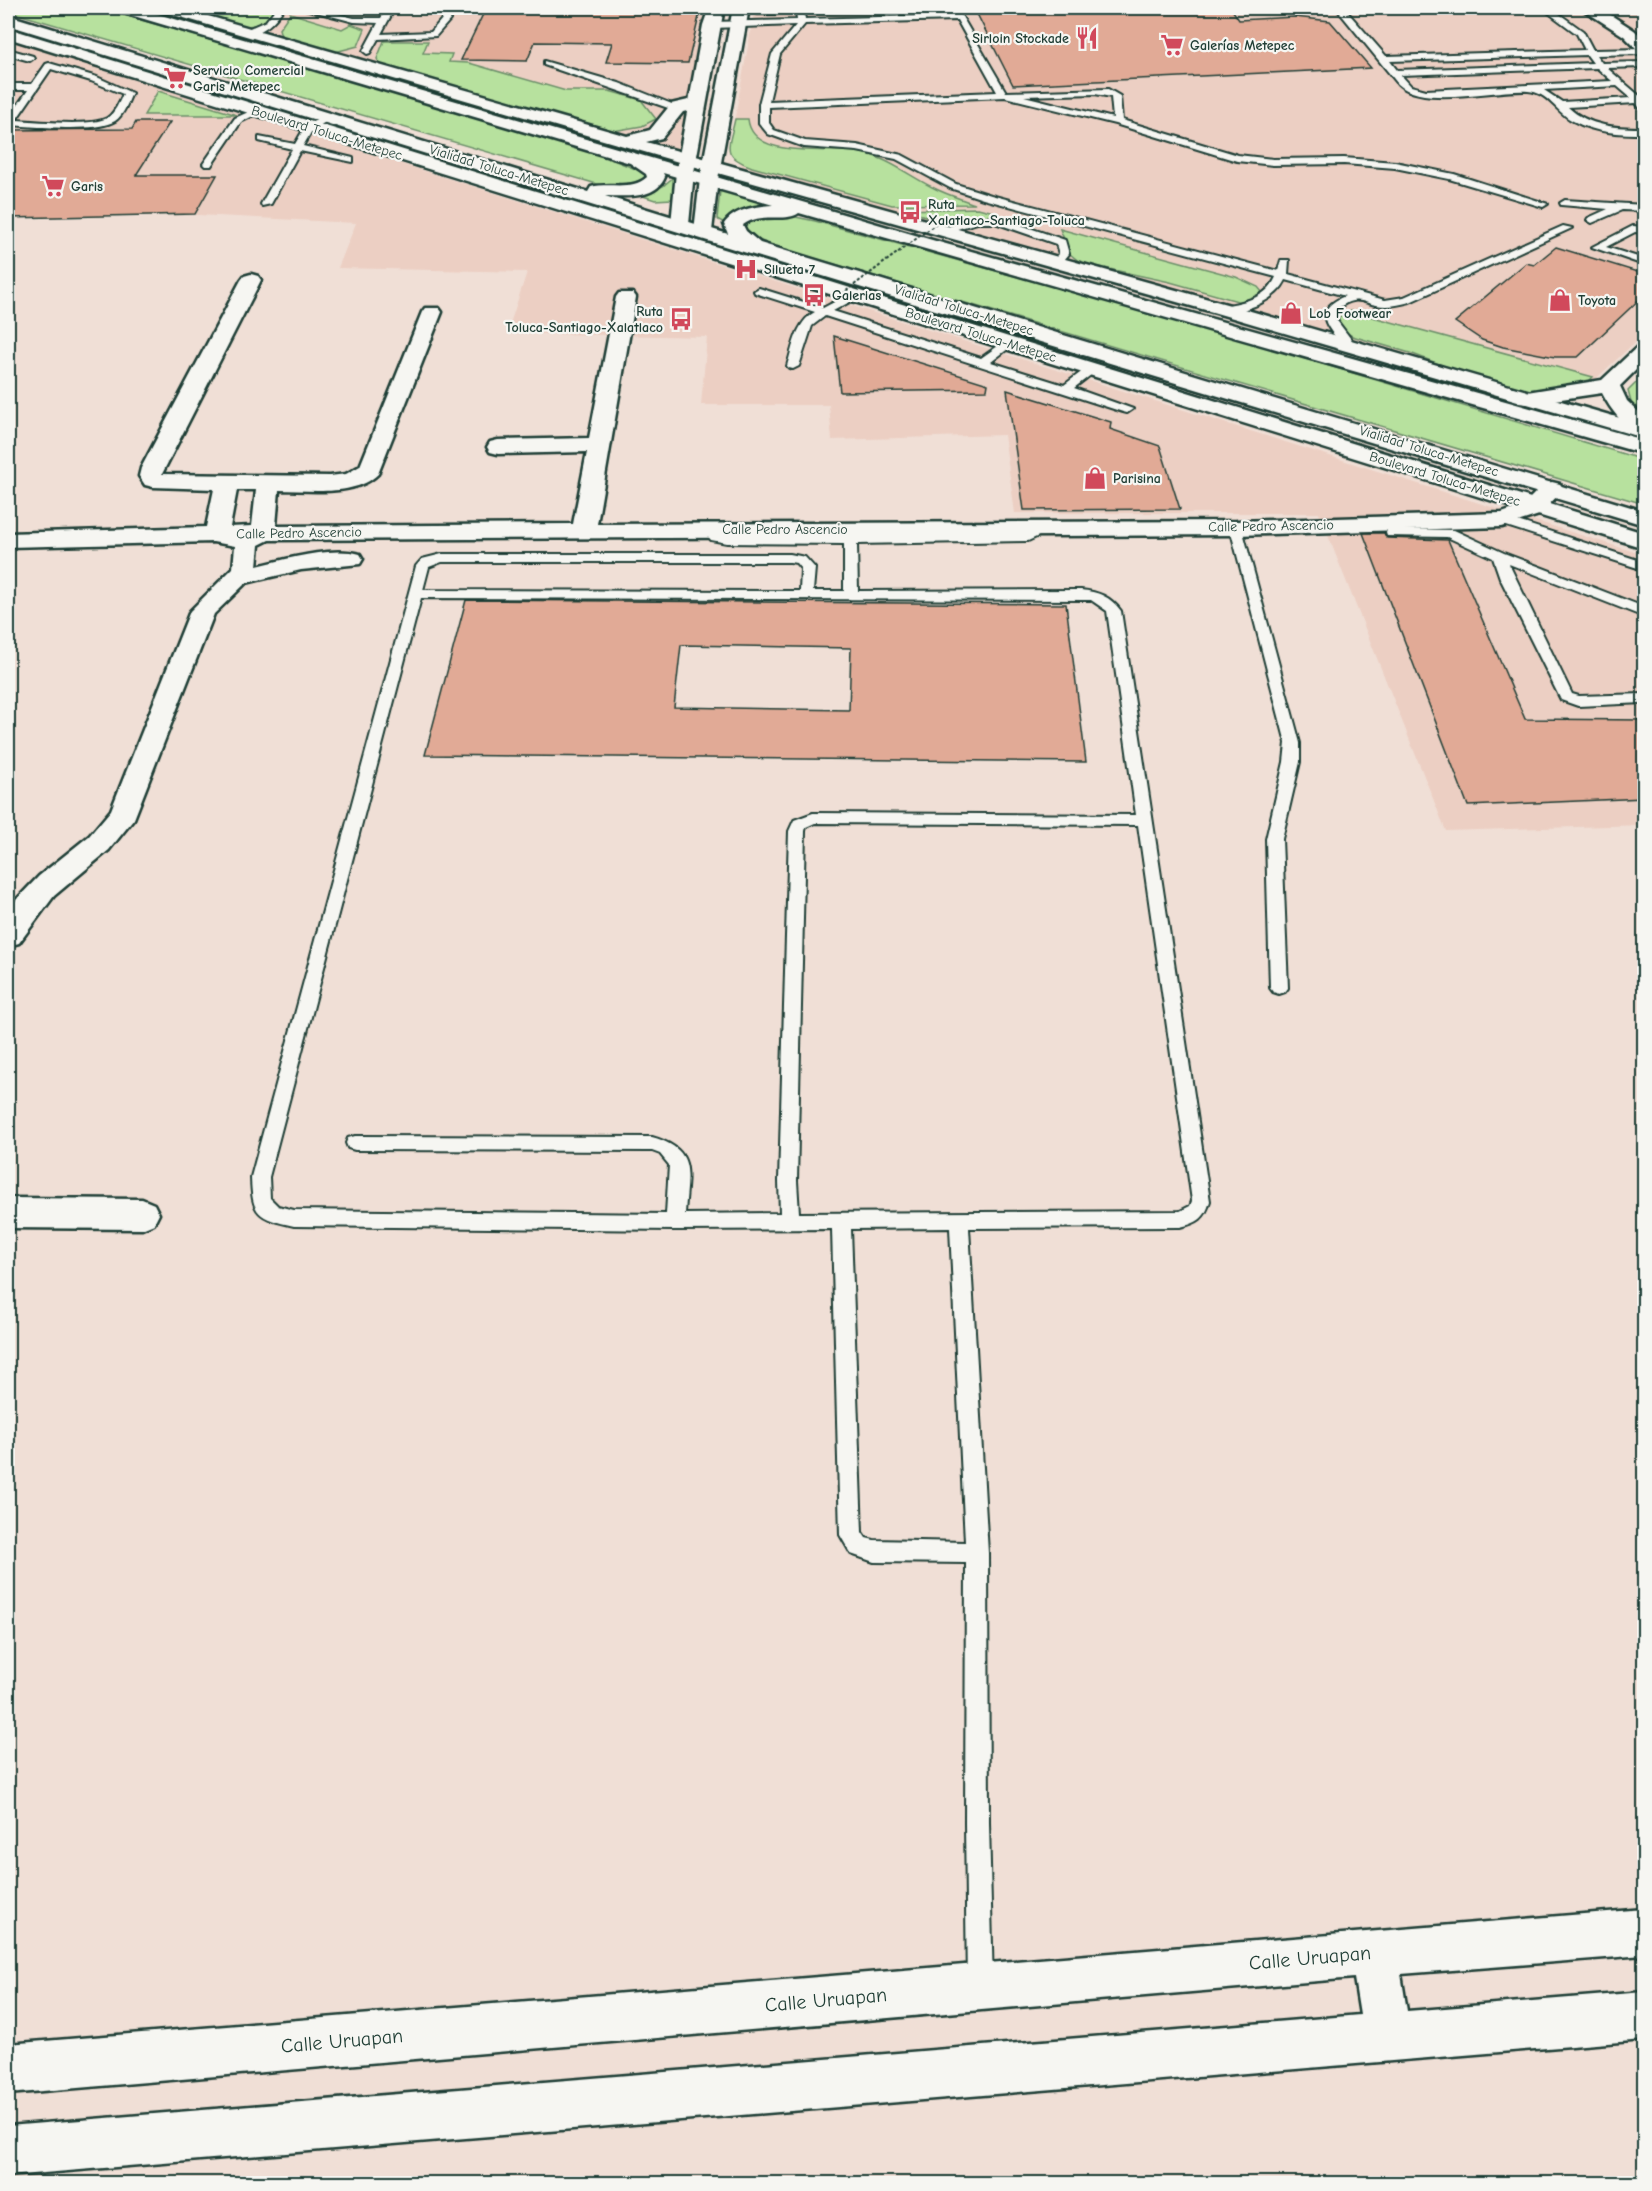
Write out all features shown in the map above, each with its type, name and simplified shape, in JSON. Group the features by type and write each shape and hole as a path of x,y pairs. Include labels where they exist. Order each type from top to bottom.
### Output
{"main road":[{"path":"122,8 365,64"},
{"path":"165,8 365,64 630,149 710,172 836,217 901,218"},
{"path":"1590,8 1640,42"},
{"path":"1611,8 1636,24 1640,42"},
{"path":"680,224 697,103 727,15"},
{"path":"703,231 727,15"},
{"name":"Vialidad Toluca-Metepec","path":"8,20 445,153 522,189"},
{"name":"Boulevard Toluca-Metepec","path":"8,33 426,164 522,189 766,268 1057,358 1098,358 1536,508 1644,541"},
{"path":"630,149 656,134 677,108 697,103"},
{"path":"522,189 620,192 649,187 656,177 654,171 630,149"},
{"path":"426,164 445,153"},
{"path":"710,172 901,218 1095,290 1644,447"},
{"name":"Vialidad Toluca-Metepec","path":"564,190 802,260 1098,358 1160,368 1644,518"},
{"path":"802,260 766,268 755,247 734,230 734,224 741,216 771,210 939,232 1223,309 1644,430"},
{"path":"791,211 873,234 939,232"},
{"path":"1080,269 1095,290"},
{"path":"251,280 150,476 153,480 268,484 350,481 363,476 370,469 432,312"},
{"path":"584,530 626,297"},
{"path":"1527,398 1578,392 1609,385 1644,351"},
{"path":"1609,385 1618,404 1644,430"},
{"path":"498,447 598,445"},
{"path":"216,535 227,483"},
{"path":"8,934 23,912 48,885 91,852 112,831 124,812 203,611 240,577 247,562 265,505 268,484"},
{"name":"Calle Pedro Ascencio","path":"8,540 584,530 713,530 850,535 1038,528 1236,528 1502,520 1523,516 1536,508 1552,489"},
{"path":"240,577 301,563 351,559"},
{"path":"8,1213 142,1214"},
{"name":"Calle Uruapan","path":"8,2070 1373,1953 1644,1932"},
{"path":"1373,1953 1388,2037"},
{"path":"8,2151 1644,2016"}],"lane":[{"path":"248,32 265,26 280,8"},
{"path":"270,38 289,8"},
{"path":"305,8 354,20 384,21"},
{"path":"365,64 391,8"},
{"path":"376,37 433,34 446,20 451,8"},
{"path":"727,15 800,9 861,8"},
{"path":"953,8 1003,94 1118,122 1237,158 1273,162 1344,161 1395,165 1451,176 1543,204"},
{"path":"1340,8 1384,59 1402,86 1426,93 1620,83"},
{"path":"1546,8 1581,33 1589,51 1600,66 1642,104"},
{"path":"800,9 802,23 776,54 764,104 764,123 771,132 790,140 879,151 908,161 953,186 987,197 1385,303 1406,300 1567,228"},
{"path":"727,15 802,23 960,17"},
{"path":"1384,59 1589,51 1640,42"},
{"path":"9,122 49,66 65,51"},
{"path":"8,52 30,58"},
{"path":"546,63 616,85 677,108"},
{"path":"1395,73 1644,64"},
{"path":"9,122 101,123 115,117 127,95 126,91 49,66"},
{"path":"8,87 36,87"},
{"path":"1532,88 1550,96 1575,119 1613,131 1644,131"},
{"path":"764,104 1108,92 1115,96 1118,122"},
{"path":"1559,105 1642,104"},
{"path":"208,164 238,120 258,111"},
{"path":"266,204 309,127 328,118"},
{"path":"262,139 350,160"},
{"path":"1592,220 1644,200"},
{"path":"1565,203 1644,208"},
{"path":"1644,230 1633,229 1597,247 1644,262"},
{"path":"1223,309 1260,302 1284,276 1285,262"},
{"path":"759,291 1127,409"},
{"path":"793,366 806,326 822,313 855,296"},
{"path":"1351,347 1331,325 1328,313 1330,307 1353,296"},
{"path":"982,363 1009,343"},
{"path":"1065,390 1098,358"},
{"path":"1502,520 1644,566"},
{"path":"1236,528 1293,743 1292,762 1274,838 1279,988"},
{"path":"1392,533 1449,533 1499,556 1642,606"},
{"path":"850,535 850,595"},
{"path":"1499,556 1507,578 1566,697 1578,701 1644,699"},
{"path":"416,594 806,595 850,595 1081,594 1097,597 1109,603 1114,611 1201,1201 1198,1211 1190,1217 1180,1219 790,1222 294,1218 272,1213 261,1201 260,1177 423,566 427,562 442,558 790,558 800,560 808,568 806,595"},
{"path":"790,1222 788,1181 797,831 800,824 813,818 1144,820"},
{"path":"355,1143 652,1144 666,1148 678,1163 675,1222"},
{"path":"960,1219 978,1553 976,1823 980,1987"},
{"path":"841,1221 851,1535 859,1546 874,1551 978,1553"}],"path":[{"path":"830,303 939,232"}],"shaded area":[{"path":"168,8 716,8 685,155"},
{"path":"755,8 1579,8 1628,40 1644,61 1644,334 1586,388 1554,395 1516,390 745,171 734,154 735,117"},
{"path":"1602,8 1644,8 1644,35"},
{"path":"8,40 1644,555 1644,825 1446,831 1319,513 1015,513 1004,435 832,440 829,405 701,405 707,337 507,333 527,272 338,268 356,223 198,215 8,218"}],"green space":[{"path":"8,8 100,8 586,149 648,174 646,181 629,187 607,187 8,11"},
{"path":"173,8 274,9 264,23 243,27"},
{"path":"290,13 342,29 351,24 365,29 358,46 335,52 281,36 279,29"},
{"path":"384,41 428,41 423,53 452,54 449,62 469,63 566,91 609,91 641,100 656,119 642,126 613,131 382,67 377,59"},
{"path":"158,91 237,115 144,115"},
{"path":"735,119 748,119 753,132 763,141 777,147 868,154 937,190 975,204 892,205 752,167 735,159 729,149"},
{"path":"676,175 672,199 655,200 637,194 663,186"},
{"path":"722,189 778,205 755,206 742,210 730,218 726,224 717,219"},
{"path":"978,208 994,212 990,222 979,220 944,226 940,225 944,221 903,210"},
{"path":"786,215 1199,327 1644,460 1644,504 770,245 748,235 743,229 756,218"},
{"path":"1060,229 1236,277 1258,287 1262,292 1254,299 1241,302 1170,282 1081,263 1070,254"},
{"path":"1351,311 1593,377 1586,384 1540,392 1460,372 1410,353 1352,336 1344,331 1338,321 1341,315"},
{"path":"1644,375 1644,418 1632,406 1628,391"}],"building":[{"path":"486,8 701,8 688,63 606,62 612,43 535,42 527,61 461,60"},
{"name":"Galerías Metepec","path":"974,8 1231,8 1239,20 1295,17 1330,21 1371,68 1013,85"},
{"path":"136,122 170,122 136,175 217,175 195,214 8,218 8,130 132,129"},
{"name":"Toyota","path":"1556,247 1644,274 1644,295 1578,357 1555,357 1503,347 1482,340 1455,322 1526,263 1534,265"},
{"path":"834,336 988,384 987,390 840,392"},
{"name":"Parisina","path":"1007,390 1111,422 1110,429 1160,446 1180,509 1024,510"},
{"path":"1363,533 1384,533 1387,538 1448,540 1525,719 1644,720 1644,798 1468,806"},
{"path":"466,600 1066,604 1086,762 425,755","holes":["681,645 851,648 849,710 674,707"]}],"place":[{"name":"Sirloin Stockade","path":"1087,38"},
{"name":"Galerías Metepec","path":"1172,45"},
{"name":"Servicio Comercial Garis Metepec","path":"175,78"},
{"name":"Garis","path":"53,186"},
{"name":"Ruta Xalatlaco-Santiago-Toluca","path":"910,212"},
{"name":"Silueta 7","path":"746,269"},
{"name":"Galerias","path":"814,295"},
{"name":"Toyota","path":"1560,300"},
{"name":"Lob Footwear","path":"1291,313"},
{"name":"Ruta Toluca-Santiago-Xalatlaco","path":"681,319"},
{"name":"Parisina","path":"1095,478"}]}
